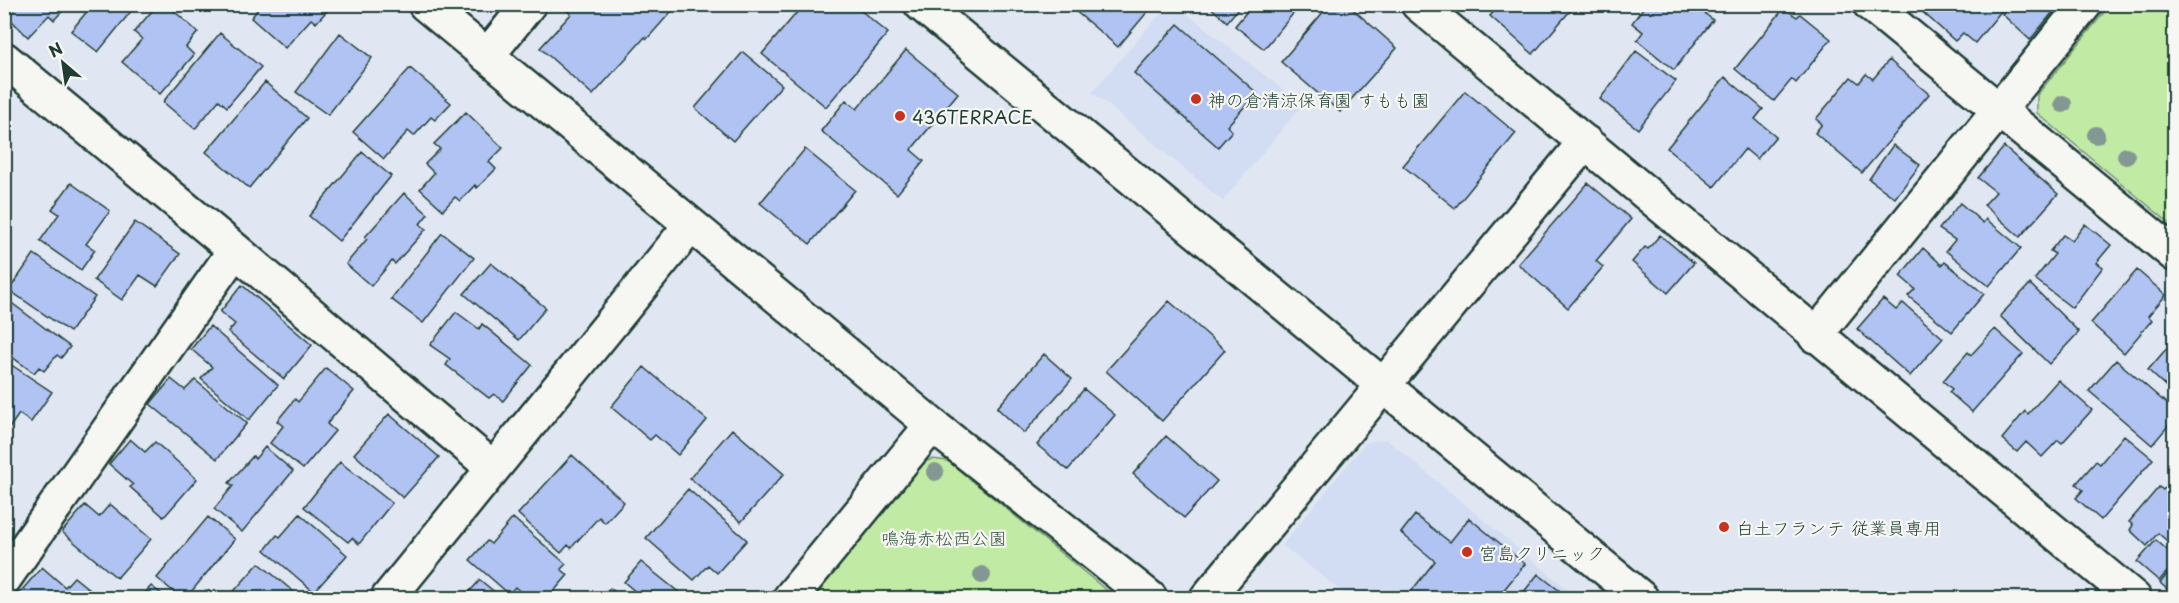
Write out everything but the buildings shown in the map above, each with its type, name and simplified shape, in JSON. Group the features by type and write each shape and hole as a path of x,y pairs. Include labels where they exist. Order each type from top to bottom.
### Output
{"street":[{"path":"425,4 932,425 1150,598"},
{"path":"487,56 529,4"},
{"path":"921,4 1641,598"},
{"path":"1418,4 1815,336 2134,598"},
{"path":"1870,4 2175,254"},
{"path":"1815,336 2085,4"},
{"path":"4,59 493,468"},
{"path":"1207,598 1585,142"},
{"path":"388,598 691,225"},
{"path":"4,579 235,250"},
{"path":"790,598 932,425"}],"shaded area":[{"name":"神の倉清涼保育園 すもも園","path":"1168,5 1176,5 1302,105 1223,201 1092,92"},
{"path":"1386,439 1578,598 1350,598 1282,545 1366,442"}],"green space":[{"path":"2110,5 2174,5 2174,227 2037,113 2037,95"},
{"name":"鳴海赤松西公園","path":"932,459 948,461 1116,598 813,598 925,462"}],"place":[{"name":"神の倉清涼保育園 すもも園","path":"1196,99"},
{"name":"436TERRACE","path":"900,116"},
{"name":"白土フランテ 従業員専用","path":"1724,527"},
{"name":"宮島クリニック","path":"1467,552"}]}
